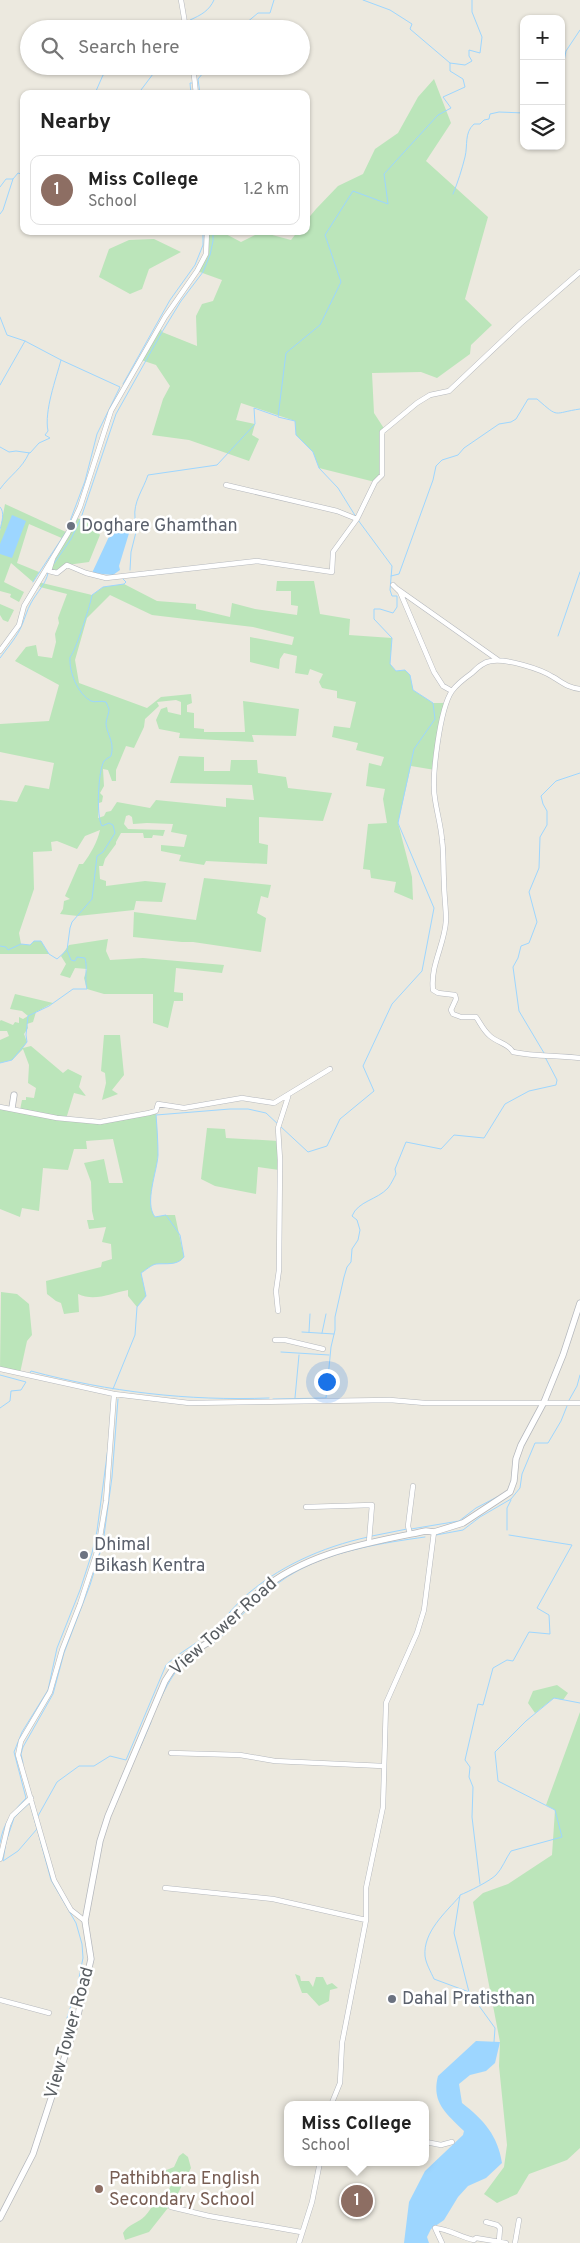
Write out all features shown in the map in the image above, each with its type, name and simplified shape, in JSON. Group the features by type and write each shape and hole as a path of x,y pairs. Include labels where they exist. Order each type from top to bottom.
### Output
{"street":[{"path":"181,0 184,20"},
{"path":"194,75 196,90"},
{"path":"0,651 19,625 24,606 68,533 80,507 111,411 165,317 197,271 206,254 207,235"},
{"path":"53,558 49,571 57,573 67,566 106,578 257,562 332,572 333,552 357,518 375,482 382,475 382,432 416,403 430,395 449,390 520,324 580,272"},
{"path":"226,485 328,509 357,518"},
{"path":"452,691 443,686 434,672 410,612 400,592 394,586 499,661"},
{"path":"580,689 573,688 553,676 528,668 499,661 485,662 452,691 446,703 434,782 434,798 440,822 444,862 446,922 445,932 433,972 432,990 438,994 454,996 456,999 451,1010 453,1014 461,1017 476,1017 482,1029 495,1041 510,1047 513,1052 528,1056 559,1055 580,1058"},
{"path":"0,1107 57,1118 105,1122 156,1111 158,1104 184,1108 242,1098 274,1103 330,1070"},
{"path":"12,1108 14,1095"},
{"path":"278,1311 276,1291 279,1270 280,1160 278,1128 288,1096"},
{"name":"View Tower Road","path":"0,2218 33,2154 84,1992 91,1959 85,1921 100,1840 108,1816 161,1689 173,1668 186,1656 213,1639 254,1597 286,1572 307,1562 369,1542 410,1534 434,1532 463,1523 510,1492 514,1481 516,1459 521,1445 544,1402 563,1355 580,1303"},
{"path":"275,1340 285,1340 323,1349"},
{"path":"0,1369 114,1394 180,1402 229,1404 390,1400 425,1403 580,1403"},
{"path":"85,1921 71,1910 54,1880 18,1755 22,1741 50,1692 62,1650 80,1604 98,1548 106,1502 114,1394"},
{"path":"410,1534 408,1526 413,1486"},
{"path":"306,1507 372,1505 369,1542"},
{"path":"333,2101 340,2083 342,2043 366,1920 366,1888 383,1808 386,1703 417,1633 424,1610 434,1532"},
{"path":"171,1753 240,1755 276,1761 383,1766"},
{"path":"0,1859 12,1816 31,1798"},
{"path":"165,1888 273,1899 366,1920"},
{"path":"0,2000 49,2013"},
{"path":"429,2143 441,2145 452,2142"},
{"path":"299,2243 314,2194 319,2166"},
{"path":"171,2207 209,2216 301,2232"},
{"path":"516,2243 519,2220"},
{"path":"486,2222 497,2225 500,2228 499,2241"},
{"path":"442,2243 434,2228 449,2230 463,2238 474,2240 476,2238 506,2243"}],"green space":[{"path":"434,79 451,123 426,161 488,217 465,299 492,325 471,345 470,354 437,378 421,372 372,373 374,413 385,430 382,432 382,475 375,482 319,468 313,452 296,435 295,421 241,403 236,420 255,424 252,435 259,439 249,461 189,440 152,435 163,399 170,386 156,365 141,360 160,326 162,332 197,346 196,316 202,304 213,301 222,280 197,271 206,254 207,235 228,235 241,242 255,235 272,235 291,240 295,235 310,235 310,216 338,186 363,174 375,149 398,133 418,97"},
{"path":"154,239 181,252 149,269 142,289 130,294 99,277 109,249 129,240"},
{"path":"5,504 66,532 75,518 90,524 100,535 89,562 67,565 57,573 49,571 64,539 29,524 17,563 39,572 33,582 11,563 4,582 24,592 19,602 10,597 11,594 0,591 0,531"},
{"path":"277,581 314,581 320,614 350,619 349,635 392,638 390,664 396,671 405,670 410,675 413,690 433,703 446,703 435,770 411,766 398,823 412,877 413,900 394,892 396,882 371,878 370,870 363,869 368,824 387,823 383,799 385,789 366,786 369,763 381,766 384,757 356,750 358,743 332,737 334,726 350,728 356,702 337,698 337,691 322,688 319,682 323,674 310,669 308,675 295,673 297,656 284,653 280,659 279,669 250,662 250,637 292,645 294,637 253,627 152,615 110,595 87,618 75,660 79,683 147,708 161,697 191,694 192,703 187,705 187,712 194,713 194,728 204,729 204,732 245,732 243,701 299,709 296,736 252,735 254,742 179,738 180,733 159,729 156,720 161,709 167,707 168,712 181,715 181,702 176,700 157,702 159,706 145,719 144,727 134,748 126,746 116,770 116,781 112,781 108,770 103,769 104,786 100,793 103,796 102,802 99,803 98,818 111,811 117,802 150,808 156,800 226,807 226,798 254,800 252,785 170,783 179,756 204,757 204,771 230,771 231,760 257,760 258,773 286,777 288,788 332,793 323,821 259,817 259,843 268,845 267,864 206,861 204,865 179,861 181,855 161,851 161,845 184,847 187,835 171,832 173,824 133,824 132,817 126,816 124,824 128,829 165,830 163,836 153,835 152,838 144,838 143,833 121,833 116,844 105,859 103,866 99,866 100,879 106,881 106,886 145,881 166,883 162,902 136,901 134,910 78,916 60,914 64,901 70,899 65,896 79,864 83,864 89,856 100,830 85,836 77,849 57,841 51,842 52,851 33,852 34,889 19,933 21,944 30,945 34,941 41,941 49,954 0,954 0,800 17,802 25,785 49,789 54,763 0,752 0,724 49,721 59,685 15,661 26,647 36,645 38,656 52,658 56,642 55,634 59,623 58,618 67,594 40,587 38,582 92,595 103,587 124,584 157,601 196,604 196,609 230,617 232,603 255,609 297,615 298,606 291,605 291,591 276,591"},
{"path":"0,604 14,610 8,622 3,620 0,615"},
{"path":"204,878 271,885 268,898 261,896 257,913 266,918 261,952 193,942 133,937 134,912 196,920"},
{"path":"108,939 106,951 110,960 143,958 224,965 222,973 176,968 174,992 183,993 183,1001 174,1001 168,1028 153,1023 153,994 104,994 87,989 84,978 87,969 75,968 70,978 60,975 66,964 61,956 69,945"},
{"path":"15,994 53,1003 36,1012 33,1022 27,1024 28,1028 24,1034 27,1042 23,1048 31,1046 63,1073 68,1069 82,1076 79,1087 86,1096 74,1093 66,1119 100,1122 156,1111 158,1155 151,1196 152,1211 155,1217 175,1215 184,1257 175,1263 150,1266 141,1273 146,1296 137,1307 128,1296 128,1290 97,1297 78,1294 79,1312 64,1314 61,1303 47,1294 46,1281 101,1267 102,1262 112,1259 111,1244 102,1242 106,1227 89,1229 87,1220 94,1220 91,1182 84,1163 104,1159 109,1183 123,1183 113,1139 86,1141 87,1149 74,1149 68,1170 43,1168 39,1211 22,1208 20,1217 0,1209 0,1107 20,1110 22,1100 26,1100 26,1097 34,1098 36,1088 28,1083 29,1065 23,1049 12,1060 0,1063 0,1040 9,1036 7,1031 0,1031 0,1021 13,1025 15,1022 19,1023 19,1017 23,1019 28,1016 22,1011 10,1009"},
{"path":"104,1035 120,1035 124,1075 112,1090 118,1094 102,1100 106,1083 105,1073 101,1071"},
{"path":"207,1128 225,1129 226,1138 279,1141 279,1170 258,1167 256,1194 215,1186 201,1179"},
{"path":"1,1292 17,1294 29,1304 32,1335 27,1341 20,1373 0,1369"},
{"path":"557,1685 568,1693 563,1700 554,1698 535,1713 528,1703 533,1691"},
{"path":"580,1712 580,2148 567,2160 529,2174 517,2194 497,2203 484,2194 504,2167 507,2145 499,2066 500,2042 473,1902 483,1893 508,1884 552,1855 555,1810 546,1805"},
{"path":"295,1974 300,1976 301,1981 309,1981 313,1987 316,1977 323,1977 327,1985 332,1983 338,1988 330,1990 329,2001 319,2006 307,1993 302,1993"},
{"path":"183,2153 188,2157 191,2168 175,2199 149,2232 125,2240 123,2233 125,2230 143,2218 158,2200 168,2193 170,2187 161,2177 164,2171 174,2167 179,2156"}],"water":[{"path":"12,515 26,521 12,558 0,554 0,544"},
{"path":"113,528 130,530 119,566 120,570 113,575 92,573"},
{"path":"476,2041 500,2042 495,2063 486,2071 470,2075 459,2084 462,2103 489,2129 497,2145 502,2163 486,2178 468,2186 458,2197 444,2220 431,2229 427,2237 429,2243 404,2243 409,2202 425,2171 463,2135 464,2131 446,2113 439,2101 436,2085 438,2076"}],"waterway":[{"path":"190,20 204,12 214,0"},
{"path":"250,20 258,13 270,13 274,0"},
{"path":"363,0 390,10 412,24 410,29 450,63"},
{"path":"356,517 338,488 319,468 313,452 296,435 295,421 278,417 286,353 320,325 341,282 325,235 353,191 388,204 384,174 438,115 451,108 443,97 465,87 463,79 450,71 450,63 465,65 472,61 469,56 469,50 480,53 482,37 472,12 472,0"},
{"path":"564,60 566,51 580,30"},
{"path":"96,90 103,75"},
{"path":"141,90 152,75"},
{"path":"199,90 198,79 201,75"},
{"path":"191,90 190,83 194,83"},
{"path":"453,194 464,162 469,131 474,124 480,124 484,120 489,119 490,114 499,112 520,113"},
{"path":"0,187 6,179 13,179 18,173 20,174"},
{"path":"0,214 13,179"},
{"path":"123,384 170,300 195,265 203,245 203,235"},
{"path":"53,565 71,539 81,518 116,414 162,332 181,301 203,272 210,255 213,235"},
{"path":"0,317 7,335 25,341"},
{"path":"0,385 25,341 61,360"},
{"path":"0,447 9,452 30,453 39,443 50,438 45,435 48,431 47,423 51,395 61,360 120,387 97,434 85,481 67,529"},
{"path":"391,576 399,574 433,480 436,466 442,460 458,455 464,448 499,424 516,419 528,399 537,399 549,410 557,413 580,409"},
{"path":"130,570 131,552 136,532 131,523 135,518 135,507 148,475 217,465 255,424 254,408 277,416"},
{"path":"0,489 23,463 29,453"},
{"path":"0,507 3,514 0,529"},
{"path":"113,1389 135,1335 137,1307 146,1296 141,1273 150,1266 175,1263 184,1257 180,1235 166,1215 155,1217 152,1211 151,1196 158,1155 156,1115 248,1109 266,1113 308,1152 327,1146 340,1119 374,1091 363,1066 392,1004 422,971 434,908 398,823 414,749 435,719 433,703 413,690 410,675 405,670 396,671 390,664 392,638 374,619 374,609 393,613 397,607 397,596 392,596 390,590 392,566 358,520"},
{"path":"33,582 66,532"},
{"path":"558,636 580,572"},
{"path":"0,658 18,634 33,599 48,573"},
{"path":"0,1063 12,1060 27,1042 28,1016 49,1006 73,989 87,989 85,958 77,957 75,961 71,960 67,950 72,922 92,899 97,856 103,852 115,833 113,825 109,823 102,826 98,804 102,766 104,761 111,756 112,748 106,726 109,709 106,702 94,702 86,698 75,682 71,670 70,657 79,638 92,595 103,587 124,584 126,582 122,578"},
{"path":"544,1053 519,1011 513,967 521,946 529,943 537,922 529,892 539,868 540,837 547,825 547,811 541,796 556,781 580,773"},
{"path":"0,946 6,947 8,950 21,944 30,945 34,941 41,941 49,954 57,959 66,951"},
{"path":"273,1399 326,1398 335,1317 344,1277 347,1267 351,1262 352,1249 358,1240 360,1230 357,1220 352,1216 359,1207 388,1188 396,1174 395,1169 406,1142 441,1149 454,1135 484,1138 505,1104 529,1091 556,1085 557,1080 545,1057"},
{"path":"309,1332 310,1314"},
{"path":"322,1333 326,1314"},
{"path":"302,1332 334,1334"},
{"path":"281,1352 329,1355"},
{"path":"295,1398 299,1355"},
{"path":"30,1373 31,1371 119,1390 149,1394 209,1398 269,1398"},
{"path":"0,1375 26,1382 21,1390 11,1391 10,1401 0,1408"},
{"path":"568,1402 577,1386 580,1375"},
{"path":"23,1763 21,1754 23,1747 53,1694 64,1653 90,1585 103,1543 112,1477 118,1399"},
{"path":"436,1535 463,1530 480,1517 511,1499 520,1488 522,1474 535,1443 548,1443 561,1421 567,1406"},
{"path":"0,1843 3,1830 9,1819 26,1798 14,1752 22,1732 48,1690 57,1648 80,1590 92,1553 97,1531 108,1448"},
{"path":"411,1529 459,1521 476,1508 497,1497"},
{"path":"507,1530 507,1508 511,1500"},
{"path":"372,1536 407,1529"},
{"path":"480,1884 472,1817 473,1787 469,1777 470,1767 465,1760 478,1704 483,1705 493,1668 507,1660 513,1661 529,1632 550,1634 549,1615 537,1608 572,1545 509,1535"},
{"path":"38,1816 57,1782 79,1766 94,1766 110,1756 126,1760 166,1665 210,1633 242,1599 270,1577 301,1560 334,1546 368,1537"},
{"path":"211,1644 218,1640 276,1584 299,1570 344,1552 425,1537"},
{"path":"157,1706 175,1673 190,1656"},
{"path":"494,2042 495,2028 469,1992 454,1933 460,1895 496,1875 511,1851 562,1837 555,1810 498,1781 495,1752 526,1721 554,1698 580,1703"},
{"path":"139,1750 151,1722"},
{"path":"30,1803 37,1829 18,1851 3,1861 6,1842 14,1818 30,1803"},
{"path":"38,1832 51,1880 76,1923 82,1944 83,1958 78,1983"},
{"path":"460,1896 431,1931 425,1947 425,1956 434,1979 469,1992"},
{"path":"67,2018 76,1990"}],"place":[{"name":"Doghare Ghamthan","path":"71,526"},
{"name":"Dhimal Bikash Kentra","path":"84,1555"},
{"name":"Dahal Pratisthan","path":"392,1999"},
{"name":"Pathibhara English Secondary School","path":"99,2189"},
{"name":"Miss College","path":"357,2201"}]}
